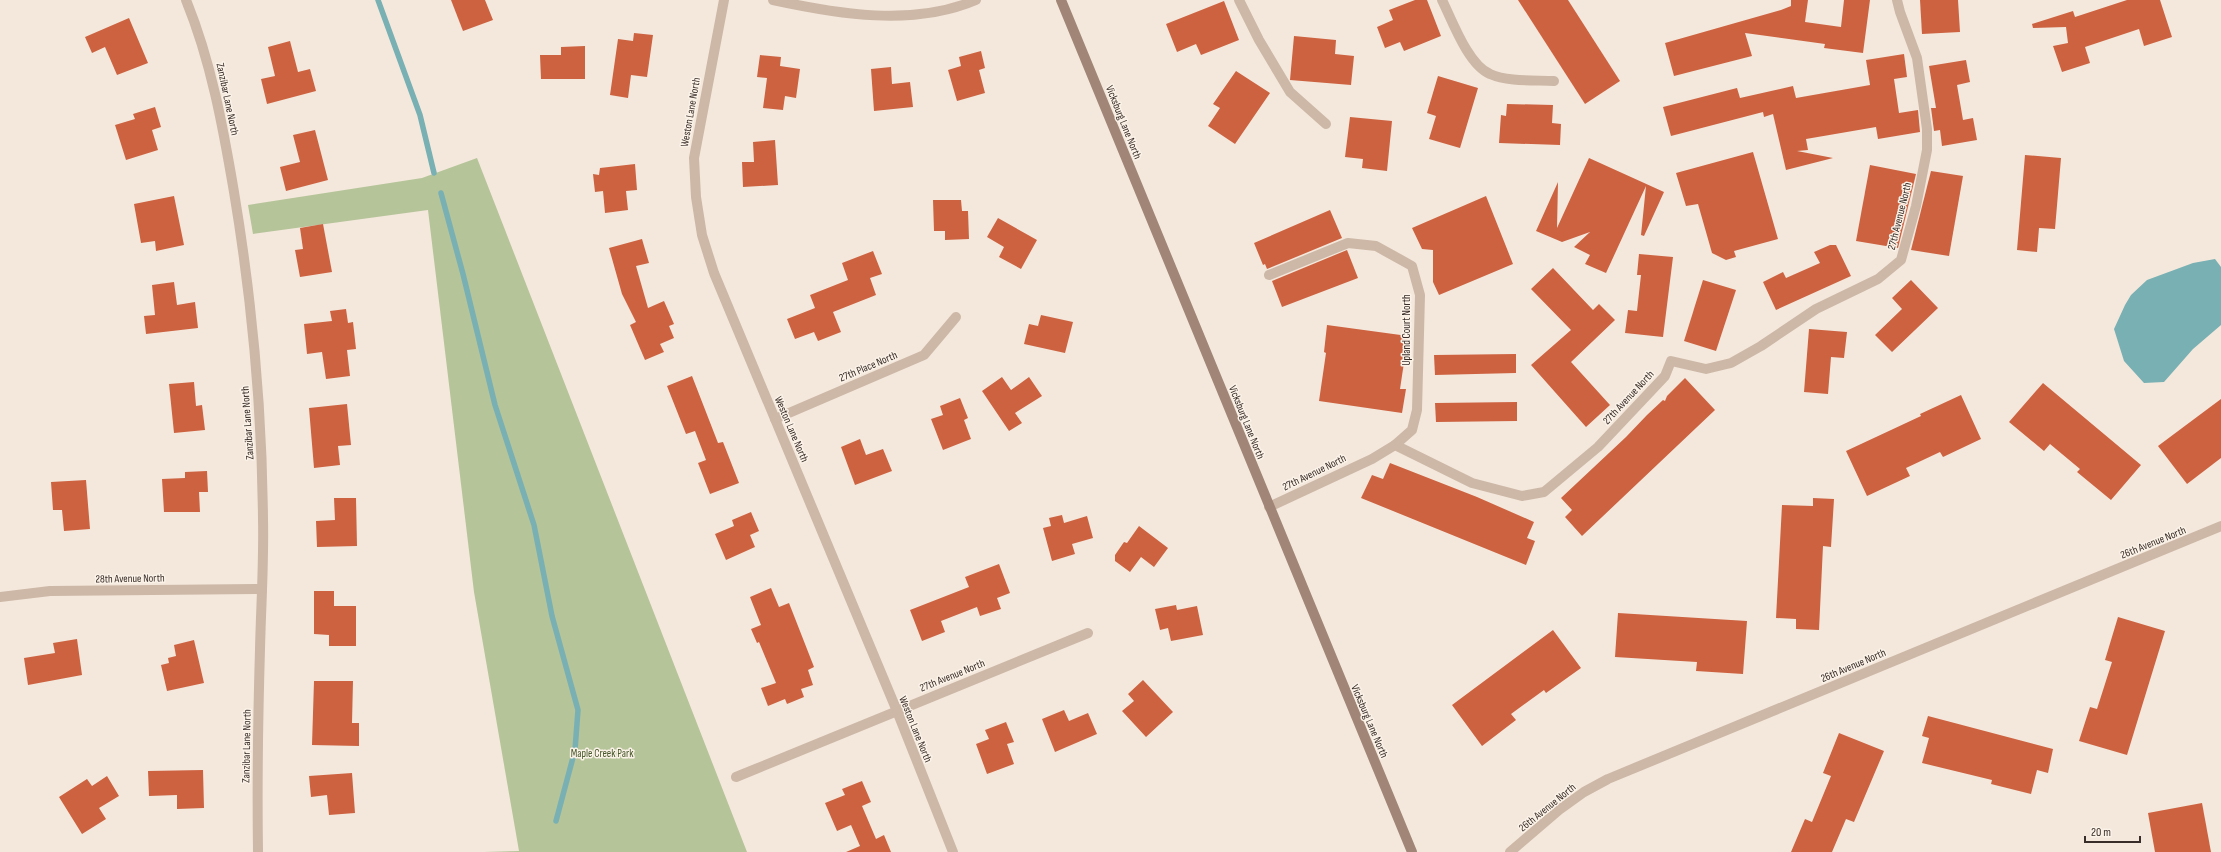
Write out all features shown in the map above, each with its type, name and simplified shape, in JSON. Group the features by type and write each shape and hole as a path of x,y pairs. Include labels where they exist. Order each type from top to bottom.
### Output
{"main road":[{"name":"Vicksburg Lane North","path":"1061,0 1412,852"}],"street":[{"name":"Zanzibar Lane North","path":"186,0 201,37 212,82 231,171 246,262 261,447 263,522 257,765 258,852"},
{"name":"Weston Lane North","path":"724,0 694,158 696,197 702,235 714,273 953,852"},
{"path":"773,0 812,8 859,14 907,15 954,9 976,0"},
{"path":"1239,0 1259,40 1290,92 1326,124"},
{"path":"1442,0 1466,50 1488,74 1501,77 1554,81"},
{"name":"27th Avenue North","path":"1269,507 1372,458 1395,445 1472,483 1522,496 1544,492 1598,446 1665,376 1671,361 1706,369 1731,362 1761,346 1816,309 1878,279 1901,260 1916,206 1927,150 1927,129 1917,58 1897,0"},
{"name":"Upland Court North","path":"1269,275 1348,243 1376,246 1412,266 1420,295 1417,410 1412,430 1395,445"},
{"name":"27th Place North","path":"775,419 924,356 956,317"},
{"name":"26th Avenue North","path":"1510,852 1559,810 1584,792 1608,779 2221,526"},
{"name":"28th Avenue North","path":"0,598 50,591 262,589"},
{"name":"27th Avenue North","path":"736,777 1088,633"}],"green space":[{"name":"Maple Creek Park","path":"477,158 747,852 484,852 519,851 474,592 428,210 253,234 248,205 422,178"}],"water":[{"path":"2215,259 2221,267 2221,325 2193,349 2164,382 2144,383 2124,361 2114,329 2125,305 2131,295 2147,280 2193,263"}],"building":[{"path":"451,0 485,0 493,20 463,31"},
{"path":"1415,0 1427,0 1441,36 1404,51 1400,42 1385,48 1377,27 1393,20 1389,10"},
{"path":"1518,0 1568,0 1620,81 1585,104"},
{"path":"1791,0 1808,0 1805,22 1841,27 1844,0 1870,0 1863,53 1824,48 1825,44 1745,33 1752,56 1674,76 1665,43 1781,10 1791,6"},
{"path":"1920,0 1958,0 1960,32 1922,34"},
{"path":"2127,0 2160,0 2172,37 2144,46 2139,29 2085,47 2090,63 2062,72 2053,46 2068,43 2066,27 2033,28 2032,24 2073,11 2075,17"},
{"path":"1224,1 1239,40 1201,55 1196,44 1177,52 1166,24"},
{"path":"129,18 148,63 117,75 105,47 92,53 85,37"},
{"path":"634,33 653,35 647,77 631,75 628,98 610,95 618,39 633,41"},
{"path":"1294,36 1336,40 1335,54 1354,56 1351,85 1290,80"},
{"path":"290,41 298,72 310,69 316,91 267,104 261,79 275,76 268,47"},
{"path":"585,46 585,79 541,79 540,55 561,55 561,47"},
{"path":"981,51 985,68 979,70 985,93 957,101 948,70 961,66 959,57"},
{"path":"1904,54 1907,77 1894,79 1899,113 1918,110 1920,132 1878,139 1876,127 1806,139 1808,150 1797,151 1833,158 1786,170 1773,114 1764,117 1763,112 1671,136 1663,107 1737,88 1740,98 1793,86 1796,98 1870,85 1866,60"},
{"path":"760,55 781,57 780,66 800,69 796,98 785,96 783,110 763,108 767,78 757,77"},
{"path":"1966,60 1970,82 1957,85 1963,120 1973,118 1977,140 1942,146 1940,130 1934,131 1931,108 1936,108 1929,66"},
{"path":"891,67 892,84 910,82 913,107 874,111 871,69"},
{"path":"1236,71 1270,93 1235,144 1208,126 1220,108 1213,104"},
{"path":"1438,76 1478,88 1460,148 1429,139 1436,116 1427,113"},
{"path":"1507,104 1553,105 1552,123 1561,124 1560,145 1499,143 1501,115 1506,116"},
{"path":"155,107 161,127 152,130 158,150 126,160 115,125 135,119 133,114"},
{"path":"1350,117 1392,121 1387,171 1362,168 1363,159 1345,157"},
{"path":"315,130 328,180 286,191 280,167 300,162 293,135"},
{"path":"775,140 778,185 743,187 742,162 754,162 753,142"},
{"path":"1753,152 1778,239 1734,251 1736,257 1726,260 1712,253 1698,204 1686,206 1676,173"},
{"path":"2025,155 2061,158 2055,229 2039,228 2037,252 2017,250"},
{"path":"1589,158 1664,192 1644,236 1641,235 1646,186 1606,273 1585,264 1590,255 1574,247 1590,232 1562,242 1536,231 1558,182 1557,228"},
{"path":"635,164 637,190 626,191 628,210 605,213 603,191 595,192 593,174 599,175 600,168"},
{"path":"1870,165 1916,174 1898,248 1856,241"},
{"path":"1931,171 1963,176 1949,256 1911,250"},
{"path":"174,196 184,245 156,251 155,241 141,243 134,204"},
{"path":"1486,196 1513,264 1439,295 1433,282 1433,250 1422,249 1412,228"},
{"path":"933,200 961,200 962,211 968,211 969,239 945,240 945,231 934,231"},
{"path":"1330,210 1342,238 1267,269 1265,264 1263,265 1254,243"},
{"path":"998,218 1037,240 1021,269 999,257 1004,247 987,237"},
{"path":"323,224 332,272 300,277 295,250 303,249 300,228"},
{"path":"642,239 649,263 636,266 648,308 664,301 674,324 669,326 674,338 660,344 664,352 645,360 630,325 636,322 622,294 609,248"},
{"path":"1830,245 1836,245 1851,276 1776,310 1763,282 1783,272 1786,278 1820,263 1814,252"},
{"path":"1347,250 1358,278 1282,307 1272,281"},
{"path":"873,251 882,274 870,278 876,295 833,312 841,332 818,341 814,332 795,339 787,319 815,308 810,295 848,280 842,263"},
{"path":"1639,254 1673,257 1663,337 1625,333 1628,310 1637,311 1641,275 1637,275"},
{"path":"1553,268 1593,310 1599,304 1615,320 1571,362 1610,405 1586,427 1531,365 1571,330 1531,289"},
{"path":"1703,280 1736,290 1716,351 1684,341"},
{"path":"1911,280 1938,308 1892,352 1875,335 1902,309 1892,298"},
{"path":"174,282 177,305 195,302 198,328 146,334 144,316 155,315 152,285"},
{"path":"346,309 348,323 353,322 356,349 347,350 350,376 326,379 322,352 307,354 304,324 332,321 330,311"},
{"path":"1041,315 1073,322 1065,353 1024,344 1029,324 1038,326"},
{"path":"1327,325 1408,336 1400,389 1406,389 1402,413 1319,401 1326,353 1324,352"},
{"path":"1809,329 1847,332 1844,358 1831,357 1828,394 1804,392"},
{"path":"1516,354 1516,373 1435,375 1434,355"},
{"path":"692,376 718,443 723,442 739,483 710,494 698,463 706,460 695,431 686,434 667,386"},
{"path":"1002,377 1011,390 1029,377 1042,396 1015,413 1022,423 1009,431 982,391"},
{"path":"1685,378 1715,410 1582,536 1565,517 1572,510 1561,498 1663,400 1665,401 1667,396"},
{"path":"194,382 196,406 202,405 205,430 174,433 169,384"},
{"path":"2043,383 2141,465 2111,500 2077,472 2080,469 2050,444 2044,451 2009,422"},
{"path":"1961,395 1981,439 1943,457 1940,452 1906,468 1910,476 1867,496 1846,451 1921,416 1920,414"},
{"path":"960,398 968,418 964,420 971,439 943,450 931,419 943,415 940,406"},
{"path":"2221,399 2221,458 2187,484 2158,446"},
{"path":"1517,402 1517,421 1436,422 1435,403"},
{"path":"347,404 351,445 338,446 340,465 314,468 309,408"},
{"path":"860,439 866,455 883,449 892,471 855,485 841,447"},
{"path":"1390,463 1477,497 1534,522 1527,538 1535,541 1526,565 1361,498 1372,475 1383,479"},
{"path":"207,471 208,492 199,492 200,512 164,512 162,479 185,478 185,472"},
{"path":"86,480 90,529 64,531 62,510 53,510 51,482"},
{"path":"334,498 356,498 357,546 317,547 316,521 335,520"},
{"path":"1813,498 1834,499 1831,547 1823,546 1819,630 1796,629 1796,619 1776,618 1782,505 1813,506"},
{"path":"751,512 759,531 750,535 755,547 726,560 715,534 734,526 732,520"},
{"path":"1062,515 1064,523 1087,516 1093,538 1072,544 1075,554 1052,561 1043,528 1051,526 1049,518"},
{"path":"1139,526 1168,548 1154,567 1141,557 1130,572 1115,561 1115,555 1124,542 1127,543"},
{"path":"999,564 1010,593 997,598 1001,609 980,616 977,607 941,621 945,632 922,641 910,610 969,587 965,577"},
{"path":"771,588 779,607 789,603 814,667 808,670 813,685 801,689 804,697 787,704 785,699 768,706 761,688 776,683 759,642 757,643 751,629 761,625 750,597"},
{"path":"314,591 334,591 334,606 356,606 356,646 329,646 329,635 314,634"},
{"path":"1176,605 1177,610 1197,606 1203,635 1171,641 1168,628 1160,630 1155,609"},
{"path":"1618,613 1747,621 1743,674 1696,671 1697,662 1615,657"},
{"path":"2118,617 2165,631 2127,755 2079,741 2090,707 2097,709 2112,662 2105,660"},
{"path":"1553,630 1581,668 1546,693 1544,690 1511,714 1516,720 1482,746 1452,705"},
{"path":"77,639 82,675 28,685 24,658 55,653 53,643"},
{"path":"194,640 204,683 167,691 161,665 169,663 168,658 176,656 174,645"},
{"path":"1143,680 1173,712 1146,737 1122,711 1134,701 1128,694"},
{"path":"314,681 353,681 352,723 359,723 359,746 312,745"},
{"path":"1064,710 1069,721 1088,713 1097,734 1055,752 1042,719"},
{"path":"1928,716 2053,749 2048,773 2037,770 2031,794 1991,784 1992,780 1922,763 1929,738 1922,736"},
{"path":"1006,722 1014,742 1007,744 1014,764 987,774 976,744 989,739 985,730"},
{"path":"1839,733 1884,751 1854,822 1846,819 1832,852 1791,852 1805,819 1812,822 1831,776 1823,773"},
{"path":"203,770 204,808 177,809 177,795 149,796 148,771"},
{"path":"352,773 355,813 329,815 327,795 311,797 309,776"},
{"path":"107,776 119,796 99,808 106,819 82,834 59,797 87,779 92,786"},
{"path":"862,781 871,802 862,806 876,839 884,835 891,852 846,852 860,846 851,825 837,831 825,803 845,795 842,789"},
{"path":"2202,803 2211,852 2155,852 2148,813"}],"waterway":[{"path":"378,0 420,115 434,173"},
{"path":"441,193 463,274 495,405 534,525 552,616 578,710 575,750 556,821"}]}
